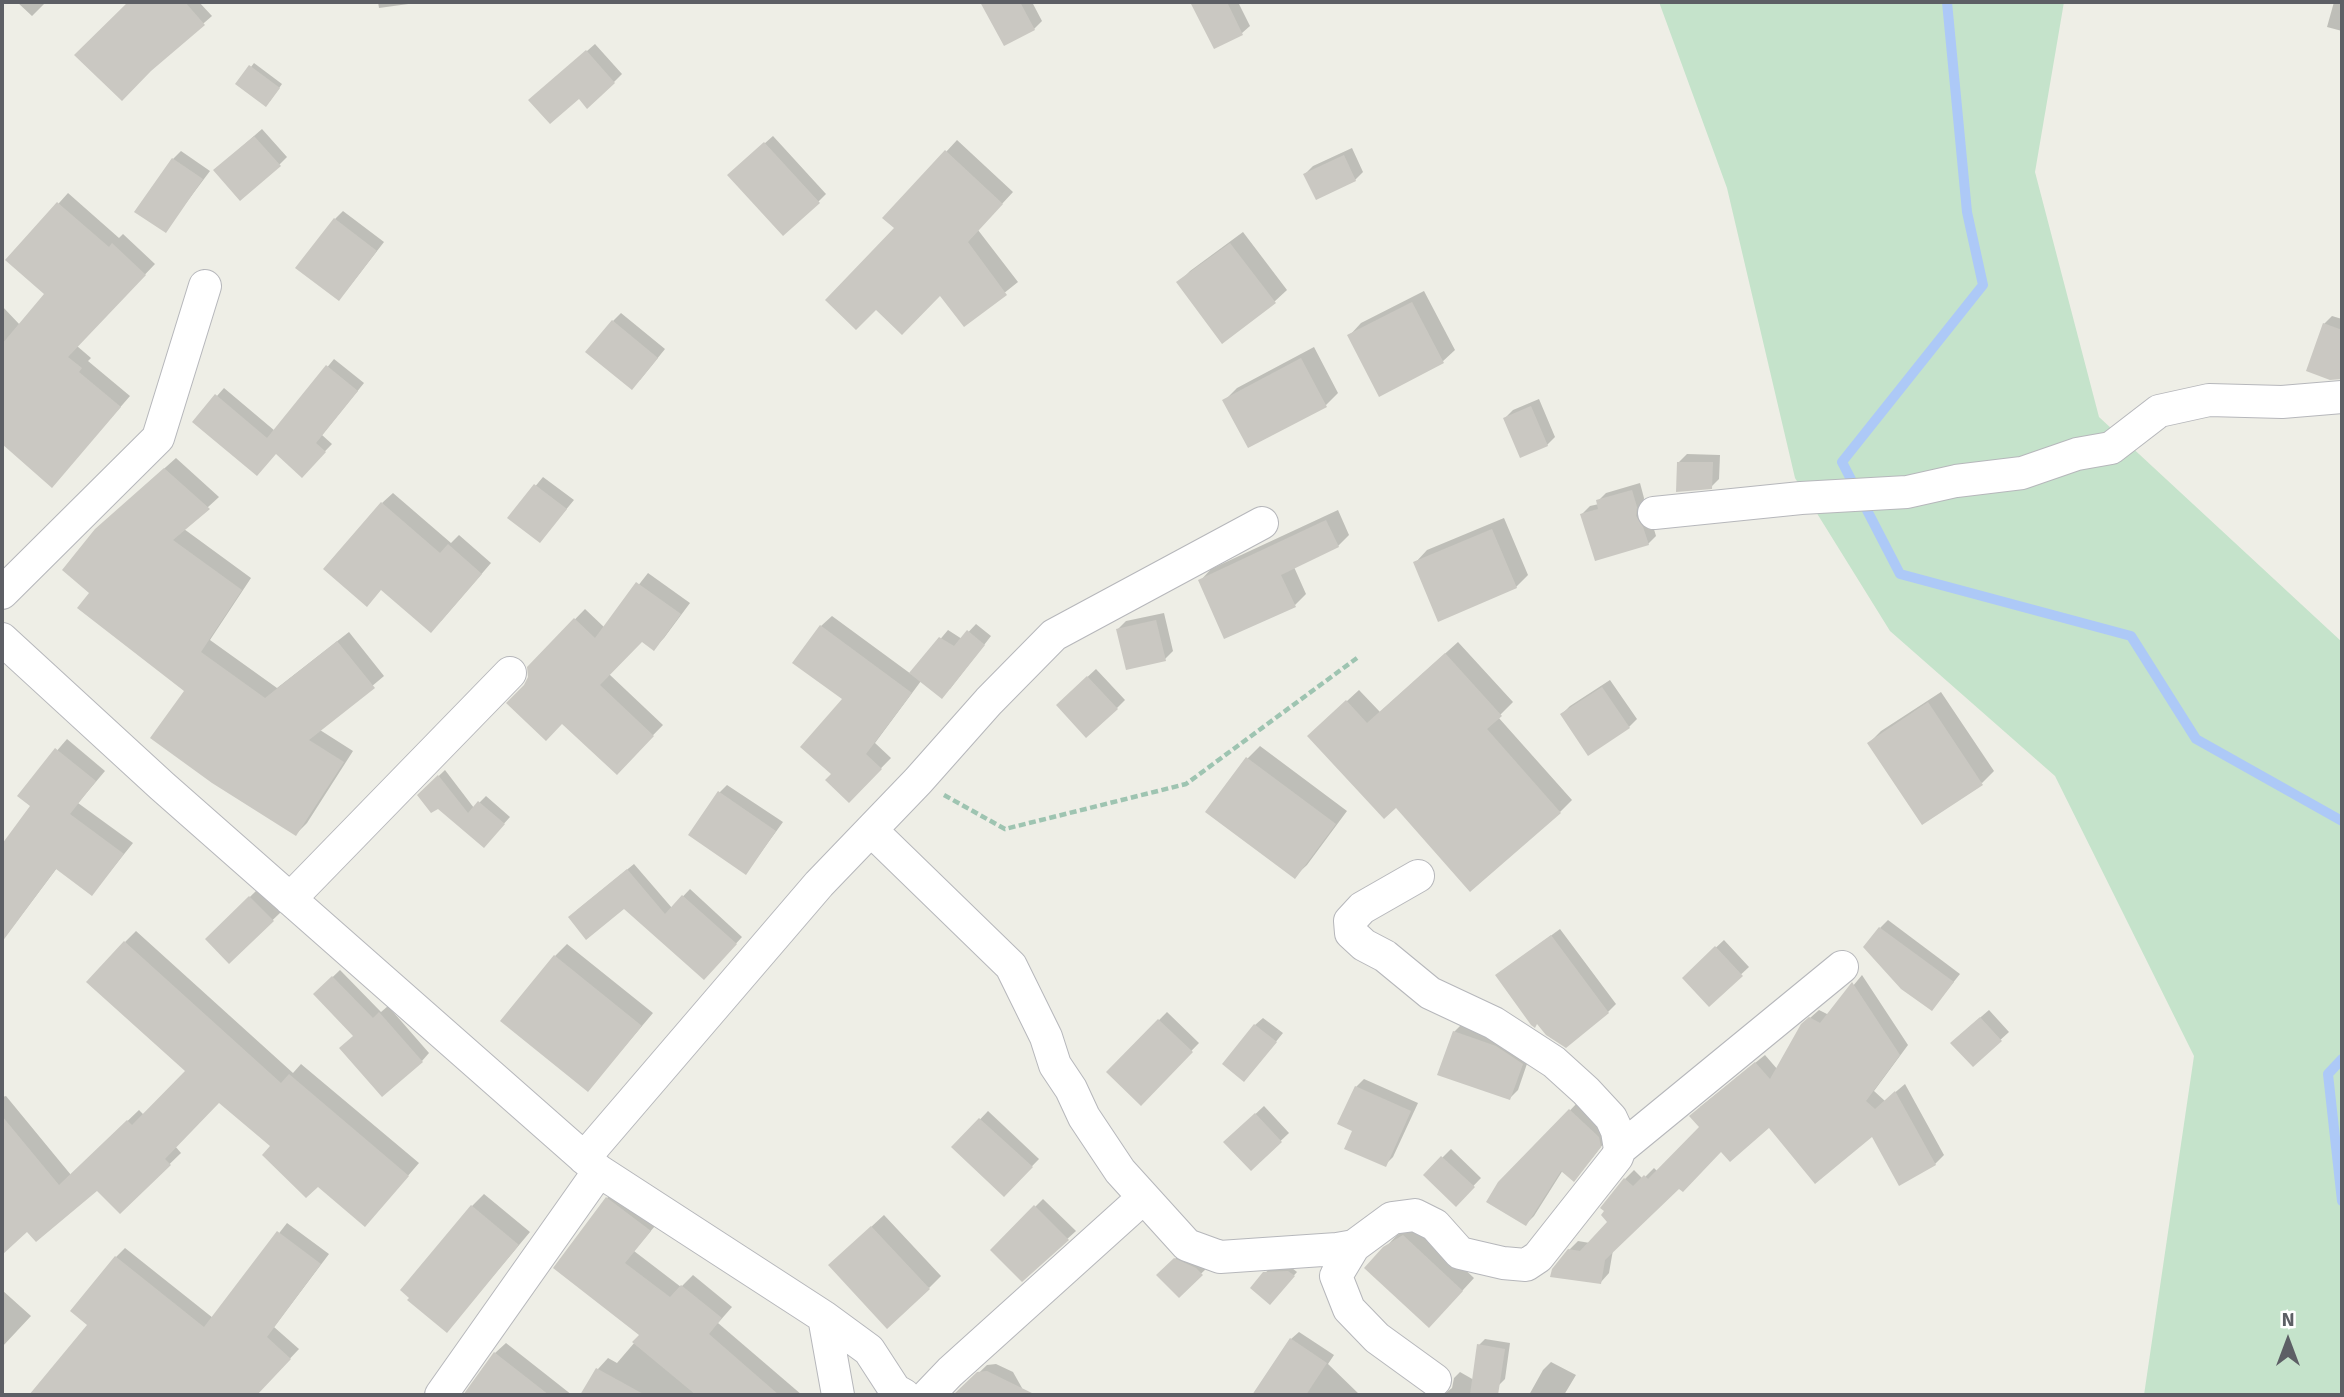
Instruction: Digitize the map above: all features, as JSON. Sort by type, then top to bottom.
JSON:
[{"type":"street","points":[[2,593],[158,438],[205,286]]},
{"type":"street","points":[[1654,513],[1801,498],[1907,492],[1956,481],[2022,473],[2077,454],[2111,448],[2158,411],[2209,400],[2282,402],[2342,397]]},
{"type":"street","points":[[441,1395],[591,1164],[810,894],[918,781],[989,701],[1054,635],[1262,523]]},
{"type":"street","points":[[2,639],[290,899],[591,1164],[824,1317],[869,1350],[895,1390],[904,1395]]},
{"type":"street","points":[[290,899],[510,673]]},
{"type":"street","points":[[871,830],[1010,966],[1046,1037],[1055,1065],[1071,1089],[1084,1117],[1120,1171],[1187,1245],[1220,1258],[1354,1246]]},
{"type":"street","points":[[1418,876],[1362,908],[1350,921],[1351,933],[1364,946],[1385,956],[1430,992],[1494,1023],[1553,1062],[1611,1118],[1620,1149]]},
{"type":"street","points":[[1435,1380],[1377,1338],[1349,1309],[1336,1276],[1354,1246],[1392,1218],[1415,1215],[1435,1225],[1460,1253],[1503,1263],[1526,1265],[1538,1257],[1620,1149],[1842,967]]},
{"type":"street","points":[[928,1395],[1143,1198]]},
{"type":"street","points":[[824,1317],[838,1395]]},
{"type":"path","points":[[918,781],[1005,829],[1186,784],[1356,659]]},
{"type":"green space","points":[[1659,2],[2064,2],[2035,172],[2099,417],[2342,642],[2342,1395],[2144,1395],[2194,1056],[2055,776],[1890,631],[1795,478],[1727,188]]},
{"type":"building","points":[[128,2],[185,2],[205,25],[151,71],[122,101],[74,55]]},
{"type":"building","points":[[980,2],[1020,2],[1035,30],[1004,46]]},
{"type":"building","points":[[1190,2],[1227,2],[1243,35],[1214,49]]},
{"type":"building","points":[[586,50],[615,83],[587,109],[579,99],[550,124],[528,100]]},
{"type":"building","points":[[249,65],[280,88],[266,107],[235,84]]},
{"type":"building","points":[[254,136],[281,166],[240,201],[213,170]]},
{"type":"building","points":[[764,142],[820,203],[783,236],[727,175]]},
{"type":"building","points":[[945,150],[1003,204],[968,242],[1007,295],[964,327],[940,296],[902,335],[876,310],[856,330],[825,300],[894,228],[882,218]]},
{"type":"building","points":[[1344,155],[1356,181],[1316,200],[1303,174]]},
{"type":"building","points":[[172,158],[203,179],[166,233],[134,212]]},
{"type":"building","points":[[57,202],[109,247],[112,243],[146,275],[68,357],[82,368],[79,372],[121,407],[52,488],[2,444],[2,344],[44,294],[5,260]]},
{"type":"building","points":[[334,218],[377,251],[339,301],[295,268]]},
{"type":"building","points":[[1230,243],[1276,303],[1222,344],[1176,282]]},
{"type":"building","points":[[1412,302],[1444,363],[1379,397],[1347,335]]},
{"type":"building","points":[[612,320],[658,358],[632,390],[585,352]]},
{"type":"building","points":[[2323,323],[2342,330],[2342,379],[2330,380],[2306,371]]},
{"type":"building","points":[[1301,358],[1327,407],[1248,448],[1222,400]]},
{"type":"building","points":[[326,365],[358,391],[316,443],[326,452],[302,478],[276,454],[257,476],[192,422],[215,394],[267,438]]},
{"type":"building","points":[[1531,406],[1548,446],[1520,458],[1503,418]]},
{"type":"building","points":[[1677,462],[1713,462],[1712,489],[1676,492]]},
{"type":"building","points":[[164,468],[210,509],[173,540],[242,590],[201,652],[265,698],[337,641],[375,688],[309,740],[344,762],[296,836],[212,783],[150,738],[184,691],[77,608],[89,593],[62,570],[95,529]]},
{"type":"building","points":[[534,484],[567,509],[540,543],[507,518]]},
{"type":"building","points":[[1632,490],[1637,507],[1636,516],[1649,545],[1595,561],[1580,514],[1598,509],[1596,500]]},
{"type":"building","points":[[381,502],[440,553],[448,544],[482,574],[431,633],[381,590],[367,607],[323,569]]},
{"type":"building","points":[[1326,520],[1339,547],[1281,575],[1296,607],[1224,639],[1198,580]]},
{"type":"building","points":[[1492,529],[1517,588],[1438,622],[1413,562]]},
{"type":"building","points":[[636,582],[681,614],[654,651],[642,642],[600,685],[654,736],[617,775],[562,724],[546,741],[506,703],[524,685],[528,677],[527,667],[574,618],[595,638]]},
{"type":"building","points":[[1156,620],[1166,661],[1126,670],[1116,629]]},
{"type":"building","points":[[820,625],[912,693],[866,754],[882,769],[849,803],[825,780],[831,774],[800,747],[842,699],[792,663]]},
{"type":"building","points":[[967,630],[985,645],[942,699],[909,673],[939,637],[954,646]]},
{"type":"building","points":[[1445,653],[1502,716],[1487,729],[1561,813],[1470,892],[1396,808],[1384,819],[1307,736],[1346,700],[1367,723]]},
{"type":"building","points":[[1087,676],[1118,709],[1086,738],[1056,705]]},
{"type":"building","points":[[1602,687],[1630,728],[1588,756],[1560,714]]},
{"type":"building","points":[[1928,702],[1983,785],[1922,825],[1867,743]]},
{"type":"building","points":[[55,748],[96,781],[70,814],[124,854],[92,896],[56,869],[2,942],[2,844],[30,806],[17,796]]},
{"type":"building","points":[[1246,757],[1336,824],[1295,879],[1205,812]]},
{"type":"building","points":[[438,775],[468,813],[478,801],[505,824],[484,848],[438,809],[431,813],[417,795]]},
{"type":"building","points":[[718,791],[776,831],[746,875],[688,835]]},
{"type":"building","points":[[627,869],[665,914],[682,895],[737,944],[704,980],[624,909],[586,940],[568,917]]},
{"type":"building","points":[[249,896],[274,921],[229,964],[205,939]]},
{"type":"building","points":[[1879,927],[1954,982],[1932,1011],[1901,989],[1863,947]]},
{"type":"building","points":[[1551,935],[1609,1013],[1566,1048],[1546,1035],[1537,1024],[1535,1028],[1531,1025],[1495,975]]},
{"type":"building","points":[[124,941],[281,1083],[289,1074],[409,1176],[365,1227],[318,1187],[306,1198],[262,1155],[270,1146],[219,1103],[165,1159],[171,1165],[120,1214],[97,1191],[36,1242],[27,1232],[2,1255],[2,1116],[59,1185],[127,1120],[132,1125],[185,1071],[86,982]]},
{"type":"building","points":[[1715,946],[1743,976],[1709,1007],[1682,978]]},
{"type":"building","points":[[554,955],[642,1026],[588,1092],[500,1021]]},
{"type":"building","points":[[332,976],[373,1018],[379,1012],[423,1062],[382,1097],[339,1048],[353,1036],[313,994]]},
{"type":"building","points":[[1852,982],[1900,1055],[1866,1101],[1875,1109],[1895,1091],[1936,1165],[1899,1186],[1872,1137],[1815,1184],[1769,1128],[1730,1162],[1721,1152],[1683,1192],[1679,1189],[1605,1260],[1601,1284],[1550,1277],[1552,1269],[1568,1249],[1580,1251],[1607,1222],[1601,1215],[1604,1211],[1600,1208],[1624,1178],[1633,1186],[1644,1175],[1648,1179],[1699,1127],[1689,1116],[1755,1062],[1770,1079],[1801,1024],[1809,1017],[1820,1023]]},
{"type":"building","points":[[1980,1017],[2002,1041],[1973,1067],[1950,1043]]},
{"type":"building","points":[[1158,1019],[1193,1052],[1141,1106],[1106,1072]]},
{"type":"building","points":[[1254,1024],[1277,1042],[1244,1082],[1222,1064]]},
{"type":"building","points":[[1453,1031],[1496,1046],[1523,1064],[1510,1100],[1437,1075]]},
{"type":"building","points":[[1355,1086],[1411,1111],[1386,1167],[1344,1149],[1352,1131],[1337,1124]]},
{"type":"building","points":[[1569,1109],[1599,1137],[1601,1147],[1574,1182],[1561,1171],[1526,1226],[1486,1202],[1498,1182]]},
{"type":"building","points":[[1255,1113],[1282,1142],[1251,1171],[1223,1142]]},
{"type":"building","points":[[979,1118],[1033,1167],[1004,1197],[951,1147]]},
{"type":"building","points":[[1441,1156],[1475,1187],[1456,1207],[1423,1175]]},
{"type":"building","points":[[606,1197],[651,1231],[625,1263],[670,1297],[681,1285],[722,1318],[709,1334],[779,1395],[696,1395],[632,1342],[639,1335],[553,1268]]},
{"type":"building","points":[[471,1205],[519,1245],[447,1333],[407,1300],[409,1298],[400,1290]]},
{"type":"building","points":[[1034,1205],[1069,1240],[1022,1282],[990,1250]]},
{"type":"building","points":[[871,1226],[930,1289],[887,1329],[828,1265]]},
{"type":"building","points":[[277,1231],[321,1264],[267,1337],[291,1359],[257,1395],[29,1395],[87,1325],[70,1311],[115,1256],[204,1327]]},
{"type":"building","points":[[1403,1235],[1463,1291],[1429,1328],[1364,1268],[1383,1247]]},
{"type":"building","points":[[1174,1258],[1196,1268],[1203,1275],[1179,1298],[1156,1275]]},
{"type":"building","points":[[1288,1271],[1295,1276],[1270,1305],[1250,1288],[1263,1272]]},
{"type":"building","points":[[1290,1338],[1327,1363],[1306,1395],[1252,1395]]},
{"type":"building","points":[[1477,1344],[1505,1349],[1498,1395],[1470,1395]]},
{"type":"building","points":[[494,1352],[549,1395],[463,1395]]},
{"type":"building","points":[[596,1368],[645,1395],[580,1395]]},
{"type":"building","points":[[987,1371],[1036,1395],[953,1395],[977,1372]]},
{"type":"waterway","points":[[1947,2],[1967,212],[1983,285],[1842,462],[1900,574],[2131,636],[2196,739],[2342,821]]},
{"type":"waterway","points":[[2342,1059],[2328,1074],[2342,1201]]}]
